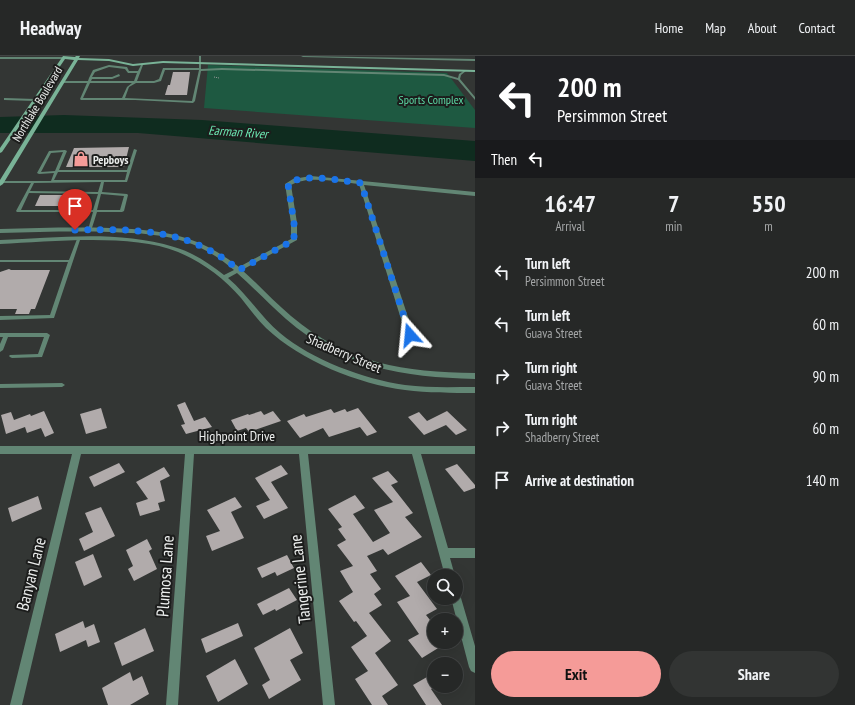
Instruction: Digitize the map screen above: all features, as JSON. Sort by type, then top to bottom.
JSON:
[{"type":"street","points":[[303,56],[398,57],[475,60]]},
{"type":"street","points":[[64,57],[109,60],[142,65],[200,59],[475,68]]},
{"type":"street","name":"Northlake Boulevard","points":[[0,152],[64,57]]},
{"type":"street","name":"Northlake Boulevard","points":[[1,183],[77,57]]},
{"type":"street","points":[[188,58],[387,69],[475,71]]},
{"type":"street","points":[[223,278],[294,240],[294,223],[288,184],[300,179],[311,178],[475,194]]},
{"type":"street","points":[[361,183],[410,335]]},
{"type":"street","name":"Shadberry Street","points":[[0,231],[133,231],[172,235],[196,243],[216,253],[239,270],[289,318],[310,335],[354,359],[376,366],[419,375],[475,376]]},
{"type":"street","name":"Shadberry Street","points":[[0,242],[78,240],[134,241],[172,248],[211,268],[235,288],[268,326],[291,344],[314,358],[353,374],[383,383],[432,390],[475,390]]},
{"type":"street","name":"Highpoint Drive","points":[[0,450],[475,450]]},
{"type":"street","name":"Banyan Lane","points":[[16,705],[77,450]]},
{"type":"street","name":"Plumosa Lane","points":[[172,705],[190,450]]},
{"type":"street","name":"Tangerine Lane","points":[[303,450],[329,705]]},
{"type":"street","points":[[416,450],[448,569]]},
{"type":"street","points":[[444,553],[475,553]]},
{"type":"street","points":[[458,605],[475,667]]},
{"type":"lane","points":[[2,61],[7,57]]},
{"type":"lane","points":[[0,58],[64,57]]},
{"type":"lane","points":[[128,72],[126,68],[109,66],[94,71],[81,99],[193,102],[200,69],[200,59]]},
{"type":"lane","points":[[123,99],[128,87],[135,82],[142,65]]},
{"type":"lane","points":[[62,82],[159,81],[164,69],[222,69],[444,75],[459,79],[475,99]]},
{"type":"lane","points":[[387,69],[390,74]]},
{"type":"lane","points":[[459,79],[460,75],[465,71]]},
{"type":"lane","points":[[124,74],[128,72],[139,72]]},
{"type":"lane","points":[[90,78],[112,78],[119,75]]},
{"type":"lane","points":[[5,100],[35,100]]},
{"type":"lane","points":[[1,183],[126,181],[135,150]]},
{"type":"lane","points":[[52,182],[56,172],[66,152],[50,152],[39,173],[56,172],[129,171]]},
{"type":"lane","points":[[90,230],[94,212],[102,193],[104,181]]},
{"type":"lane","points":[[28,192],[102,193],[126,195],[122,211],[18,211],[33,182]]},
{"type":"lane","points":[[0,318],[52,317],[78,240]]},
{"type":"lane","points":[[0,262],[71,261]]},
{"type":"lane","points":[[0,335],[47,335],[40,356],[12,356]]},
{"type":"lane","points":[[0,350],[6,335]]},
{"type":"lane","points":[[0,386],[62,385]]},
{"type":"green space","name":"Sports Complex","points":[[208,65],[447,73],[475,110],[475,128],[204,108]]},
{"type":"water","name":"Earman River","points":[[64,115],[202,120],[475,141],[475,161],[138,133],[0,133],[0,117]]},
{"type":"building","points":[[173,72],[190,72],[187,95],[165,95],[168,85],[170,85]]},
{"type":"building","points":[[129,147],[124,167],[66,167],[74,148]]},
{"type":"building","points":[[40,195],[72,195],[67,206],[35,206]]},
{"type":"building","points":[[9,269],[50,270],[35,309],[31,309],[29,314],[15,314],[17,309],[0,309],[0,272]]},
{"type":"building","points":[[185,402],[194,421],[205,417],[212,427],[186,434],[181,425],[185,424],[177,405]]},
{"type":"building","points":[[101,408],[107,428],[86,434],[80,414]]},
{"type":"building","points":[[358,408],[377,432],[367,436],[360,427],[329,437],[323,428],[300,438],[287,421],[304,414],[306,417],[331,409],[334,413],[345,409],[347,412]]},
{"type":"building","points":[[44,411],[54,433],[45,437],[41,428],[27,433],[25,427],[6,434],[1,415],[11,412],[14,420]]},
{"type":"building","points":[[261,411],[264,415],[273,411],[281,421],[249,432],[246,428],[237,431],[231,420],[248,414]]},
{"type":"building","points":[[447,411],[467,430],[456,435],[446,425],[424,435],[408,417],[419,412],[427,421]]},
{"type":"building","points":[[119,463],[125,472],[94,487],[89,477]]},
{"type":"building","points":[[457,464],[475,485],[475,488],[464,492],[445,469]]},
{"type":"building","points":[[281,465],[288,474],[271,482],[288,508],[264,519],[256,506],[270,500],[255,478]]},
{"type":"building","points":[[164,467],[170,476],[160,481],[165,501],[158,503],[160,510],[140,516],[136,503],[148,499],[136,482]]},
{"type":"building","points":[[388,471],[398,482],[391,485],[413,513],[405,517],[422,537],[388,555],[383,549],[367,556],[377,571],[370,574],[381,589],[374,594],[382,605],[369,613],[391,641],[375,653],[398,685],[382,696],[388,705],[372,705],[355,679],[368,671],[351,647],[367,636],[356,621],[354,622],[339,601],[353,592],[340,571],[353,566],[337,545],[346,540],[338,529],[342,527],[328,509],[355,495],[365,508],[353,514],[373,542],[390,533],[374,510],[393,502],[372,478]]},
{"type":"building","points":[[38,496],[42,509],[12,522],[8,508]]},
{"type":"building","points":[[235,497],[242,507],[231,512],[244,538],[212,551],[206,536],[220,531],[207,510]]},
{"type":"building","points":[[101,507],[115,536],[84,551],[79,539],[93,532],[85,513]]},
{"type":"building","points":[[147,539],[152,549],[149,551],[157,569],[134,581],[128,569],[133,566],[126,550]]},
{"type":"building","points":[[93,554],[102,577],[84,586],[75,562]]},
{"type":"building","points":[[287,555],[294,568],[277,576],[275,572],[262,578],[257,568]]},
{"type":"building","points":[[421,562],[427,570],[427,577],[417,582],[427,596],[427,605],[434,605],[437,609],[427,613],[426,615],[427,649],[437,649],[422,658],[408,640],[419,634],[397,602],[410,596],[395,576]]},
{"type":"building","points":[[289,588],[297,600],[276,611],[275,609],[263,615],[257,604]]},
{"type":"building","points":[[83,621],[85,628],[94,624],[100,642],[88,647],[86,640],[60,652],[55,634]]},
{"type":"building","points":[[238,623],[243,636],[206,653],[201,639]]},
{"type":"building","points":[[145,628],[154,651],[122,666],[114,643]]},
{"type":"building","points":[[290,628],[303,653],[290,660],[301,680],[269,699],[262,685],[270,680],[254,648]]},
{"type":"building","points":[[235,659],[248,684],[218,702],[206,676]]},
{"type":"building","points":[[130,672],[133,681],[142,676],[149,694],[130,705],[108,705],[102,688]]},
{"type":"building","points":[[427,677],[427,693],[434,693],[442,705],[426,705],[413,685]]},
{"type":"place","name":"Pepboys","points":[[81,159]]},
{"type":"route","points":[[75,230],[133,231],[172,235],[196,243],[216,253],[239,270],[294,240],[294,223],[288,184],[295,180],[305,178],[361,183],[410,335]]}]
